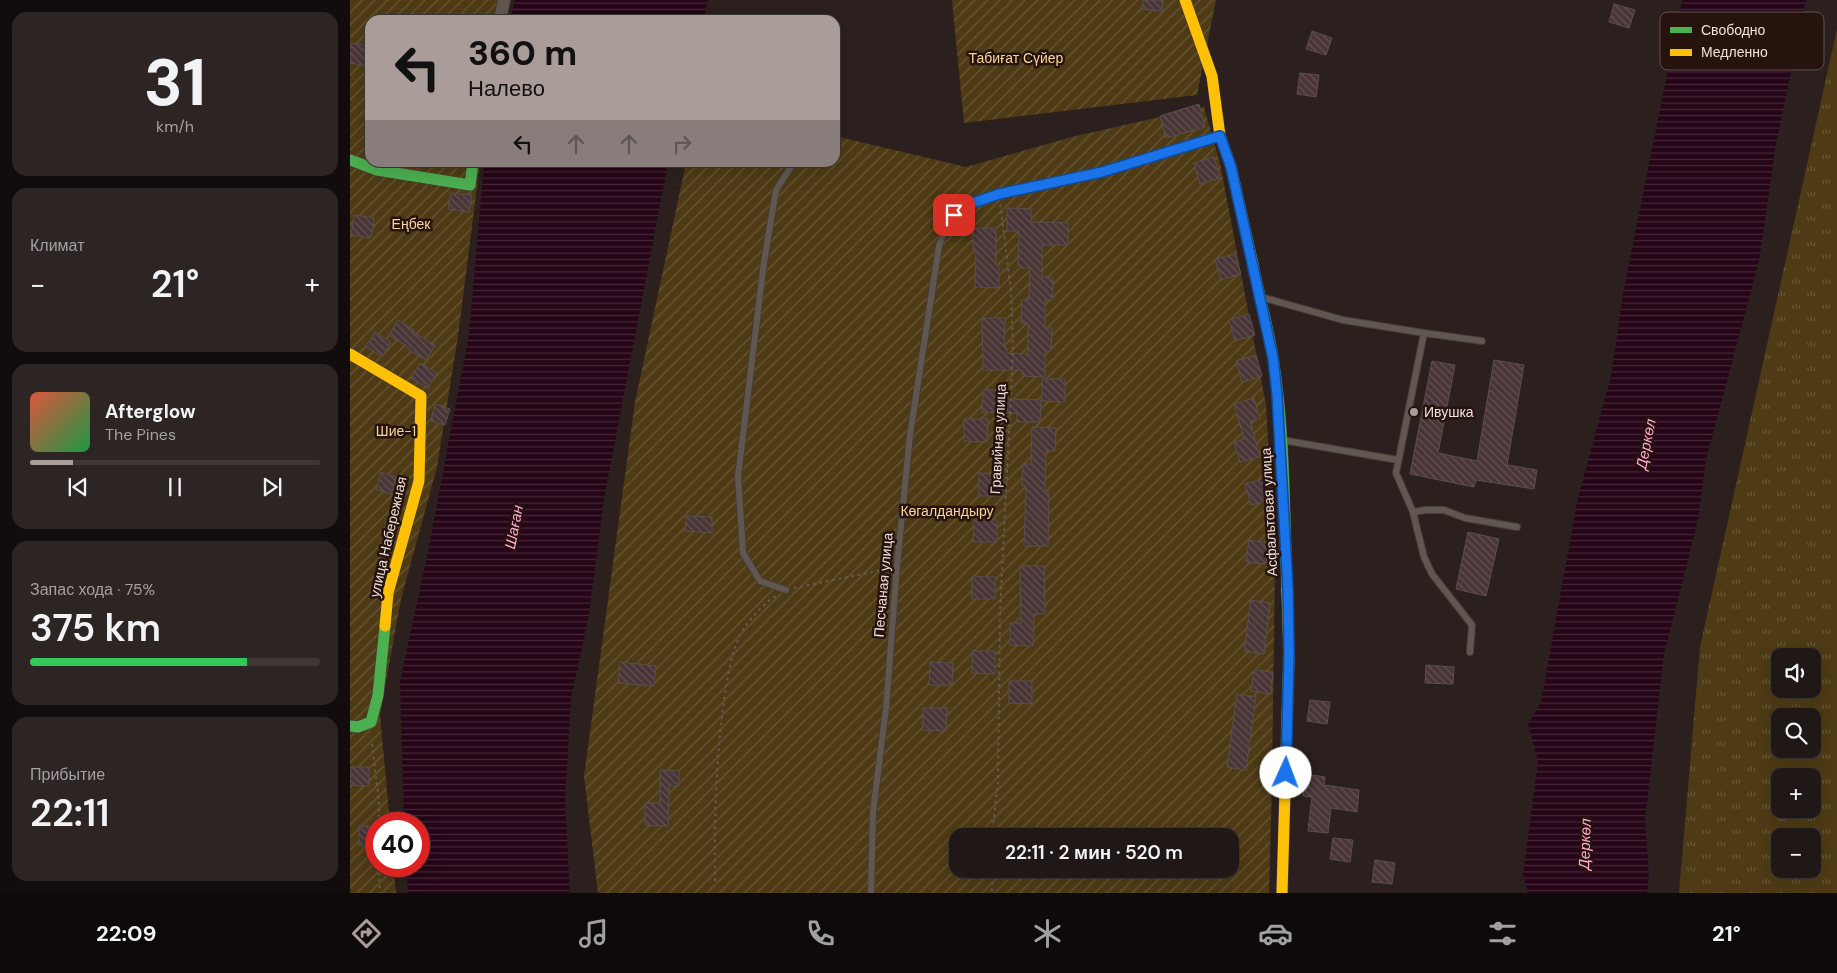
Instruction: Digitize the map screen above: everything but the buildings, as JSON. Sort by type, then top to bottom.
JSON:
[{"type":"street","points":[[501,15],[504,0]]},
{"type":"street","name":"Асфальтовая улица","points":[[1185,0],[1212,76],[1220,136],[1231,167],[1273,358],[1281,440],[1289,654],[1282,893]]},
{"type":"street","points":[[350,160],[365,166]]},
{"type":"street","points":[[369,167],[377,170],[470,185],[472,167]]},
{"type":"street","name":"улица Набережная","points":[[350,354],[421,396],[419,481],[388,593],[378,695],[371,722],[358,727],[350,726]]},
{"type":"lane","name":"Песчаная улица","points":[[871,893],[873,812],[886,708],[910,435],[939,246],[947,223],[961,207],[999,194],[1102,172],[1220,136]]},
{"type":"lane","points":[[786,590],[760,581],[743,553],[738,476],[764,262],[776,190],[791,167]]},
{"type":"lane","points":[[1258,296],[1343,320],[1482,341]]},
{"type":"lane","points":[[1424,333],[1396,473],[1414,512],[1424,557],[1432,574],[1472,625],[1470,652]]},
{"type":"lane","points":[[1281,440],[1398,460]]},
{"type":"lane","points":[[1414,512],[1444,510],[1465,518],[1517,527]]},
{"type":"path","name":"Гравийная улица","points":[[993,828],[998,781],[1000,613],[1013,351],[1011,291],[999,194]]},
{"type":"path","points":[[715,880],[714,830],[719,734],[730,662],[744,628],[770,599],[786,590],[897,566]]},
{"type":"path","points":[[372,744],[379,801],[379,812]]},
{"type":"path","points":[[379,877],[380,893]]},
{"type":"path","points":[[992,878],[992,893]]},
{"type":"green space","points":[[350,0],[507,0],[505,15],[365,15],[365,167],[479,167],[458,336],[437,467],[401,599],[380,715],[389,812],[365,812],[365,877],[394,877],[396,893],[350,893]]},
{"type":"green space","name":"Табиғат Сүйер","points":[[952,0],[1216,0],[1197,95],[964,123]]},
{"type":"green space","points":[[1837,29],[1837,893],[1679,893],[1700,647]]},
{"type":"green space","name":"Көгалдандыру","points":[[1204,107],[1220,163],[1266,405],[1275,559],[1269,893],[598,893],[584,776],[635,402],[685,167],[840,167],[840,137],[966,167],[1072,137]]},
{"type":"water","points":[[515,0],[708,0],[705,15],[511,15]]},
{"type":"water","points":[[1682,0],[1806,0],[1804,12],[1680,12]]},
{"type":"water","name":"Деркөл","points":[[1668,70],[1791,70],[1776,144],[1759,261],[1706,460],[1698,520],[1664,655],[1645,820],[1649,876],[1647,893],[1528,893],[1523,875],[1538,761],[1528,724],[1541,702],[1577,502],[1611,376],[1624,288]]},
{"type":"water","name":"Шаған","points":[[484,167],[667,167],[604,499],[589,615],[571,698],[565,801],[570,893],[408,893],[407,877],[430,877],[430,812],[404,812],[400,681],[427,557],[469,334]]},
{"type":"traffic: fast","points":[[350,160],[365,166]]},
{"type":"traffic: fast","points":[[369,167],[377,170],[470,185],[472,167]]},
{"type":"traffic: fast","points":[[1253,265],[1271,346],[1280,415],[1287,589]]},
{"type":"traffic: fast","points":[[350,726],[358,727],[371,722],[378,695],[385,626]]},
{"type":"traffic: slow","points":[[1185,0],[1212,76],[1220,136],[1231,167],[1253,265]]},
{"type":"traffic: slow","points":[[350,354],[421,396],[419,481],[388,593],[385,626]]},
{"type":"traffic: slow","points":[[1282,893],[1289,654],[1287,589]]},
{"type":"place","name":"Ивушка","points":[[1414,412]]},
{"type":"route","points":[[954,215],[961,207],[999,194],[1102,172],[1220,136],[1231,167],[1273,358],[1277,394],[1288,590],[1289,654],[1286,773]]},
{"type":"park label","name":"Еңбек","points":[[411,224]]},
{"type":"park label","name":"Шие-1","points":[[396,431]]}]
